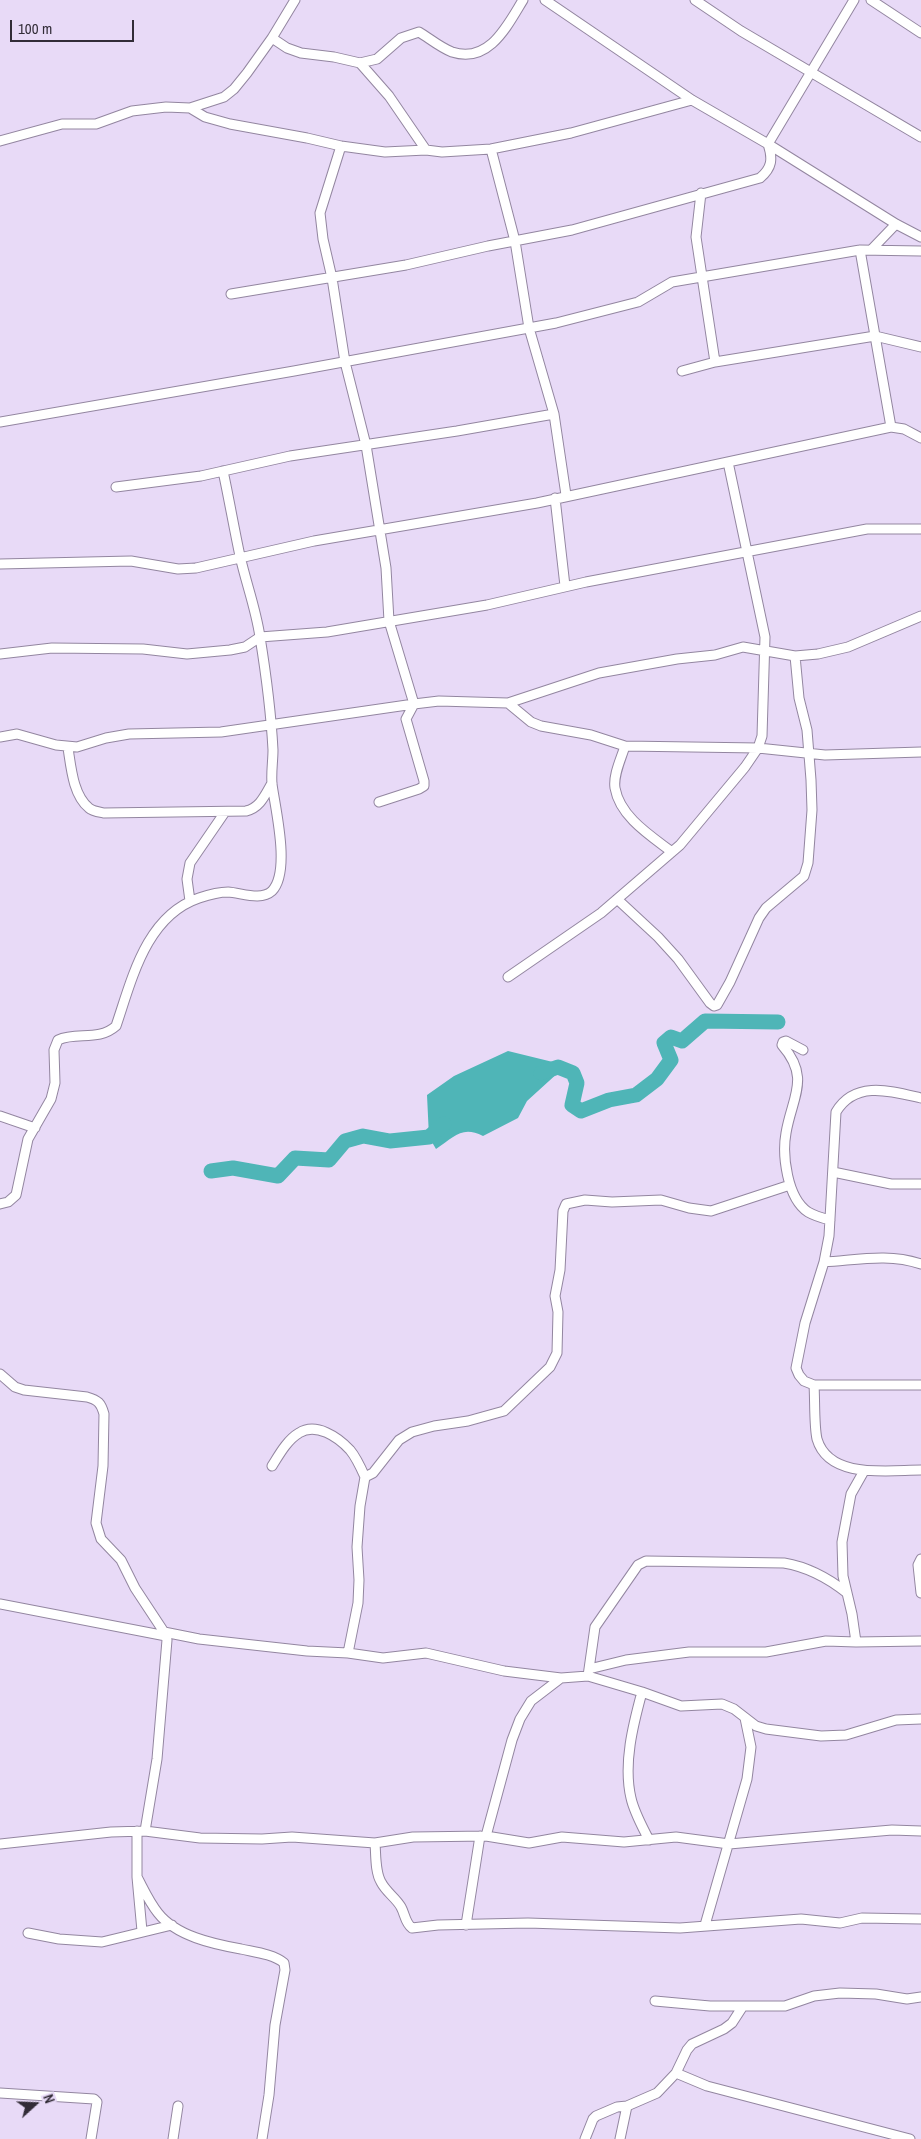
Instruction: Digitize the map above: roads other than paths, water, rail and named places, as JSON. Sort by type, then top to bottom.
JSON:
[{"type":"street","points":[[0,141],[62,124],[96,124],[150,108],[190,108],[224,98],[234,89],[272,38],[295,0]]},
{"type":"street","points":[[272,38],[287,48],[301,53],[334,57],[360,63],[371,62],[377,59],[401,38],[419,32],[451,52],[476,54],[496,41],[523,0]]},
{"type":"street","points":[[545,0],[692,100],[768,144],[921,238]]},
{"type":"street","points":[[694,0],[741,31],[775,49],[921,137]]},
{"type":"street","points":[[231,294],[406,265],[572,230],[760,178],[768,171],[772,163],[768,144],[854,0]]},
{"type":"street","points":[[871,0],[921,33]]},
{"type":"street","points":[[360,63],[389,96],[426,150]]},
{"type":"street","points":[[190,108],[205,117],[230,124],[341,146],[385,152],[426,150],[442,152],[491,149],[571,133],[692,100]]},
{"type":"street","points":[[341,146],[320,213],[323,239],[332,278],[345,362],[366,445],[381,530],[389,621],[414,704],[406,719],[424,781],[424,786],[379,802]]},
{"type":"street","points":[[491,149],[515,241],[529,328],[554,414],[566,495]]},
{"type":"street","points":[[701,193],[696,236],[715,362]]},
{"type":"street","points":[[871,250],[896,224]]},
{"type":"street","points":[[860,250],[891,427]]},
{"type":"street","points":[[0,422],[529,328],[638,302],[672,282],[860,250],[921,251]]},
{"type":"street","points":[[682,370],[715,362],[875,336],[921,347]]},
{"type":"street","points":[[116,487],[202,476],[290,456],[554,414]]},
{"type":"street","points":[[0,564],[130,561],[178,569],[196,568],[314,542],[555,498],[891,427],[904,429],[921,438]]},
{"type":"street","points":[[508,978],[601,912],[680,845],[719,800],[758,748],[762,736],[766,650],[762,619],[728,462]]},
{"type":"street","points":[[0,1204],[8,1202],[16,1194],[26,1146],[34,1128],[51,1100],[55,1083],[54,1050],[58,1040],[67,1036],[101,1035],[109,1032],[116,1026],[138,962],[153,933],[170,915],[190,901],[210,894],[227,892],[263,896],[276,885],[281,859],[281,843],[272,783],[271,724],[260,637],[240,558],[223,471]]},
{"type":"street","points":[[555,498],[565,586]]},
{"type":"street","points":[[0,654],[52,648],[143,649],[187,654],[245,647],[260,637],[327,632],[488,605],[565,586],[867,529],[921,529]]},
{"type":"street","points":[[0,737],[18,734],[27,735],[68,748],[88,745],[106,738],[129,734],[221,732],[439,701],[508,703],[599,673],[678,659],[715,655],[743,647],[795,656],[818,654],[848,646],[921,616]]},
{"type":"street","points":[[617,899],[668,948],[710,1003],[714,1006],[717,1005],[730,982],[759,918],[766,908],[804,876],[808,863],[812,810],[807,730],[799,698],[795,656]]},
{"type":"street","points":[[508,703],[531,722],[541,726],[590,736],[625,746],[758,748],[825,756],[921,752]]},
{"type":"street","points":[[625,746],[615,778],[615,788],[619,801],[636,824],[672,852]]},
{"type":"street","points":[[68,748],[75,785],[82,800],[90,809],[104,814],[225,812],[254,809],[272,783]]},
{"type":"street","points":[[190,901],[187,879],[190,863],[225,812]]},
{"type":"street","points":[[803,1050],[786,1041],[782,1045],[795,1064],[798,1085],[785,1142],[786,1164],[790,1185],[798,1201],[806,1211],[830,1220]]},
{"type":"street","points":[[921,1098],[884,1090],[858,1093],[843,1100],[836,1112],[829,1236],[824,1262],[805,1322],[796,1368],[804,1380],[814,1385],[921,1385]]},
{"type":"street","points":[[0,1116],[34,1128]]},
{"type":"street","points":[[833,1172],[890,1184],[921,1184]]},
{"type":"street","points":[[366,1477],[373,1474],[400,1440],[412,1432],[504,1411],[550,1367],[556,1352],[558,1312],[555,1296],[560,1270],[562,1211],[566,1204],[585,1200],[612,1202],[661,1200],[711,1212],[790,1185]]},
{"type":"street","points":[[824,1262],[877,1256],[921,1264]]},
{"type":"street","points":[[0,1374],[15,1387],[24,1390],[87,1397],[97,1400],[102,1406],[104,1414],[103,1466],[96,1523],[97,1531],[101,1539],[120,1560],[135,1588],[165,1634],[167,1649],[157,1759],[141,1831],[137,1876],[142,1931]]},
{"type":"street","points":[[814,1385],[817,1440],[826,1455],[841,1466],[864,1471],[921,1470]]},
{"type":"street","points":[[272,1466],[285,1447],[299,1433],[313,1428],[332,1435],[350,1450],[366,1477],[360,1506],[357,1547],[358,1603],[348,1653]]},
{"type":"street","points":[[856,1642],[842,1576],[842,1542],[851,1494],[864,1471]]},
{"type":"street","points":[[921,1559],[918,1566],[921,1593]]},
{"type":"street","points":[[589,1673],[596,1627],[638,1565],[646,1561],[784,1563],[799,1565],[816,1572],[847,1593]]},
{"type":"street","points":[[0,1604],[199,1639],[383,1658],[426,1653],[504,1671],[561,1678],[589,1673],[626,1660],[689,1652],[766,1652],[826,1641],[921,1641]]},
{"type":"street","points":[[589,1673],[681,1706],[722,1704],[734,1709],[745,1718],[766,1729],[834,1737],[896,1720],[921,1720]]},
{"type":"street","points":[[466,1925],[483,1836],[520,1718],[531,1701],[561,1678]]},
{"type":"street","points":[[642,1692],[632,1740],[627,1777],[631,1800],[649,1840]]},
{"type":"street","points":[[706,1925],[747,1779],[751,1748],[745,1718]]},
{"type":"street","points":[[0,1844],[104,1832],[141,1831],[200,1838],[262,1839],[292,1837],[375,1843],[413,1837],[483,1836],[529,1843],[562,1838],[624,1842],[676,1836],[729,1844],[892,1830],[921,1831]]},
{"type":"street","points":[[375,1843],[378,1876],[381,1882],[402,1908],[409,1926],[422,1928],[438,1925],[594,1924],[680,1928],[801,1920],[840,1923],[862,1918],[921,1919]]},
{"type":"street","points":[[137,1876],[157,1912],[172,1925],[216,1945],[251,1951],[280,1959],[284,1963],[285,1970],[275,2025],[269,2095],[262,2139]]},
{"type":"street","points":[[28,1933],[59,1939],[102,1942],[172,1925]]},
{"type":"street","points":[[655,2001],[710,2006],[785,2006],[814,1996],[840,1993],[859,1992],[907,1999],[921,1997]]},
{"type":"street","points":[[585,2139],[596,2116],[627,2106],[657,2093],[676,2073],[692,2044],[724,2029],[732,2023],[743,2006]]},
{"type":"street","points":[[676,2073],[707,2086],[910,2139]]},
{"type":"street","points":[[0,2092],[94,2099],[97,2102],[91,2139]]},
{"type":"street","points":[[173,2139],[178,2106]]},
{"type":"street","points":[[620,2139],[627,2106]]},
{"type":"waterway","points":[[541,1073],[558,1067],[573,1073],[577,1083],[572,1105],[581,1111],[609,1100],[636,1095],[657,1079],[671,1060],[664,1043],[671,1037],[682,1041],[705,1021],[778,1022]]},
{"type":"waterway","points":[[211,1171],[233,1168],[278,1176],[295,1158],[329,1160],[345,1141],[363,1136],[390,1141],[429,1137],[444,1124]]}]
